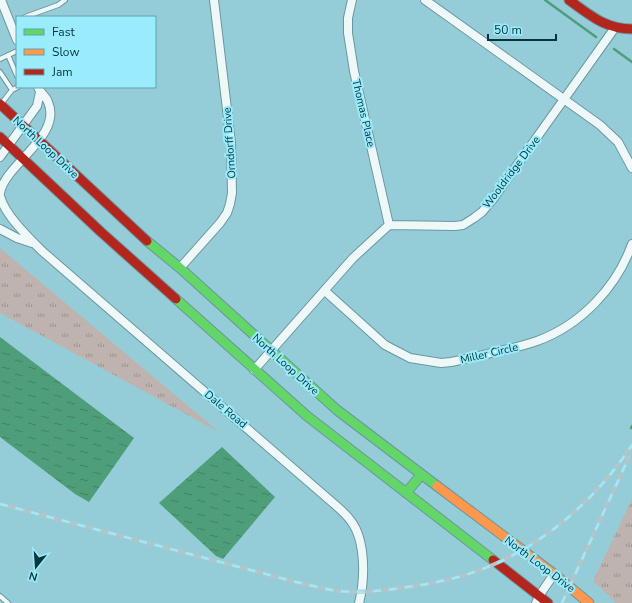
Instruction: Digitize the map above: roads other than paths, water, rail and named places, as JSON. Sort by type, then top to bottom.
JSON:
[{"type":"main road","points":[[569,0],[597,20],[614,29],[632,29]]},
{"type":"main road","name":"North Loop Drive","points":[[0,104],[140,235],[180,268],[338,410],[586,600],[593,603]]},
{"type":"main road","points":[[0,137],[101,232],[307,416],[406,493],[537,599],[548,603]]},
{"type":"main road","points":[[406,493],[421,475]]},
{"type":"street","points":[[1,0],[13,21],[16,35]]},
{"type":"street","name":"Orndorff Drive","points":[[180,268],[227,213],[232,193],[230,143],[214,0]]},
{"type":"street","name":"Thomas Place","points":[[352,0],[348,18],[351,56],[389,225]]},
{"type":"street","points":[[425,0],[564,100],[600,124],[618,142],[632,168]]},
{"type":"street","name":"Wooldridge Drive","points":[[389,225],[403,224],[449,227],[463,225],[482,212],[493,199],[614,29]]},
{"type":"street","points":[[0,157],[37,106],[39,89]]},
{"type":"street","points":[[0,193],[1,187],[6,179],[39,141],[50,119],[48,101],[39,89]]},
{"type":"street","name":"Dale Road","points":[[0,196],[3,204],[15,222],[35,244],[334,503],[351,521],[357,530],[362,547],[363,574],[359,603]]},
{"type":"street","points":[[254,370],[353,258],[389,225]]},
{"type":"street","name":"Dale Road","points":[[0,229],[8,234],[35,244]]},
{"type":"street","name":"Miller Circle","points":[[325,291],[376,338],[397,352],[419,360],[442,363],[451,362],[529,344],[564,328],[589,309],[602,296],[619,272],[632,244]]},
{"type":"street","points":[[537,599],[554,574]]},
{"type":"lane","points":[[28,16],[58,5],[65,0]]},
{"type":"lane","points":[[0,59],[16,51]]},
{"type":"lane","points":[[8,55],[16,74]]},
{"type":"lane","points":[[0,72],[12,90]]},
{"type":"lane","points":[[0,104],[12,90],[16,88]]},
{"type":"lane","points":[[0,596],[8,603]]},
{"type":"water","points":[[0,337],[134,438],[89,502],[75,494],[0,437]]},
{"type":"water","points":[[222,447],[275,497],[223,559],[216,556],[159,503]]},
{"type":"waterway","points":[[545,0],[596,37]]},
{"type":"waterway","points":[[614,49],[632,62]]},
{"type":"railway","points":[[0,504],[317,587],[347,592],[381,591],[442,581],[475,572],[517,553],[555,528],[589,498],[605,481],[632,445]]},
{"type":"railway","points":[[562,603],[629,457]]}]
